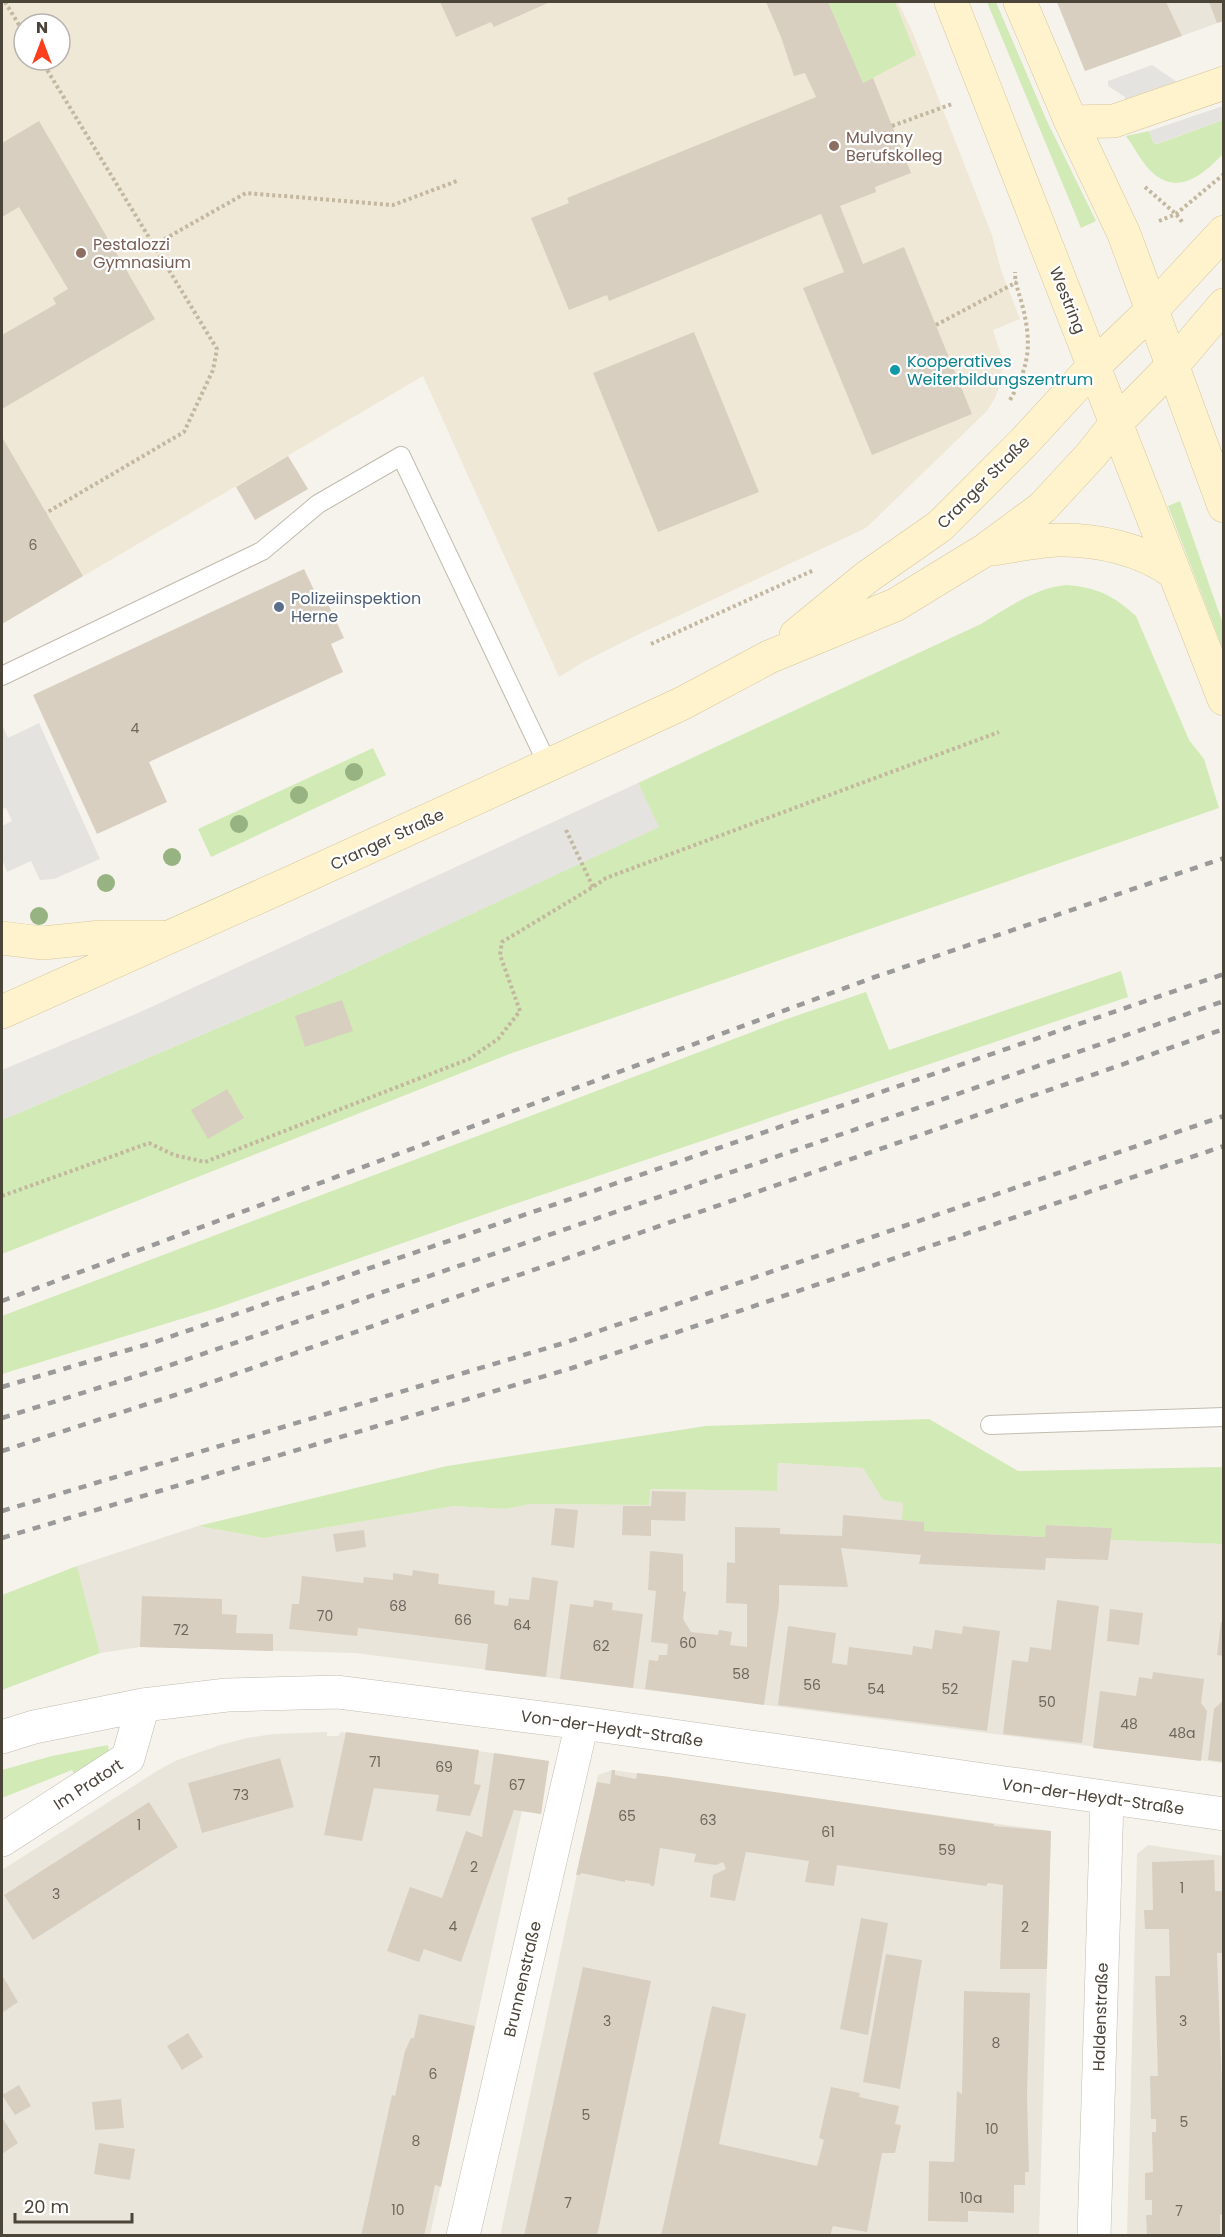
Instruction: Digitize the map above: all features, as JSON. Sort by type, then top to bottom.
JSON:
[{"type":"street","name":"Westring","points":[[951,2],[1224,699]]},
{"type":"street","points":[[1020,2],[1071,122],[1124,234],[1224,506]]},
{"type":"street","points":[[1071,122],[1114,121],[1224,83]]},
{"type":"street","name":"Cranger Straße","points":[[769,657],[867,577],[940,526],[1024,442],[1094,366],[1152,310],[1224,232]]},
{"type":"street","name":"Cranger Straße","points":[[2,1012],[683,703],[769,657],[896,605],[986,550],[1042,508],[1092,454],[1117,422],[1173,365],[1224,305]]},
{"type":"street","points":[[986,550],[1048,541],[1086,541],[1128,550],[1161,563],[1173,572]]},
{"type":"street","points":[[2,938],[43,944],[101,937],[171,937]]},
{"type":"street","name":"Von-der-Heydt-Straße","points":[[2,1737],[34,1727],[143,1705],[226,1695],[337,1692],[582,1723],[1224,1814]]},
{"type":"street","name":"Im Pratort","points":[[2,1840],[128,1758],[143,1705]]},
{"type":"street","name":"Brunnenstraße","points":[[463,2235],[582,1723]]},
{"type":"street","name":"Haldenstraße","points":[[1094,2235],[1107,1799]]},
{"type":"lane","points":[[2,676],[262,551],[318,504],[401,456],[548,765]]},
{"type":"lane","points":[[990,1425],[1224,1417]]},
{"type":"path","points":[[46,513],[184,432],[213,370],[217,349],[47,72]]},
{"type":"path","points":[[892,126],[986,91]]},
{"type":"path","points":[[1176,214],[1224,174]]},
{"type":"path","points":[[154,246],[246,193],[393,205],[457,181]]},
{"type":"path","points":[[936,325],[1015,283],[1022,304],[1028,354],[1025,372],[1005,408]]},
{"type":"path","points":[[651,644],[825,565]]},
{"type":"path","points":[[2,1196],[149,1143],[174,1155],[205,1162],[469,1059],[498,1040],[520,1011],[500,955],[502,942],[606,878],[999,732]]},
{"type":"path","points":[[566,830],[593,887]]},
{"type":"shaded area","points":[[2,2],[898,2],[913,33],[992,235],[1001,270],[1020,319],[993,330],[1002,358],[1001,379],[996,396],[987,411],[866,528],[633,637],[559,677],[423,376],[2,624]]},
{"type":"shaded area","points":[[1057,2],[1223,2],[1223,21],[1085,71]]},
{"type":"shaded area","points":[[1152,65],[1180,84],[1125,100],[1125,97],[1108,86],[1108,81]]},
{"type":"shaded area","points":[[1223,106],[1223,120],[1154,143],[1149,131]]},
{"type":"shaded area","points":[[39,723],[100,859],[54,879],[40,880],[31,861],[7,872],[2,859],[2,826],[12,821],[6,808],[2,809],[2,724],[8,738]]},
{"type":"shaded area","points":[[638,783],[659,827],[316,986],[2,1120],[2,1070],[138,1013]]},
{"type":"shaded area","points":[[778,1463],[863,1468],[883,1500],[904,1503],[924,1522],[924,1531],[1045,1537],[1046,1525],[1112,1528],[1111,1540],[1223,1544],[1223,1763],[355,1653],[140,1647],[100,1653],[77,1566],[198,1526],[264,1538],[454,1506],[505,1509],[530,1504],[649,1505],[649,1489],[777,1491]]},
{"type":"shaded area","points":[[327,1732],[327,1736],[338,1736],[341,1732],[549,1761],[541,1814],[522,1811],[430,2235],[2,2236],[2,1870],[175,1761],[247,1738],[273,1734]]},
{"type":"shaded area","points":[[612,1770],[1051,1831],[1039,2235],[500,2236],[598,1775]]},
{"type":"shaded area","points":[[1148,1845],[1223,1856],[1223,2235],[1127,2236],[1137,1854]]},
{"type":"green space","points":[[828,2],[895,2],[916,55],[863,83]]},
{"type":"green space","points":[[987,2],[996,2],[1046,119],[1096,221],[1081,228]]},
{"type":"green space","points":[[1223,120],[1223,154],[1200,174],[1183,182],[1174,183],[1154,174],[1126,136],[1149,131],[1154,143],[1157,144]]},
{"type":"green space","points":[[1180,501],[1223,624],[1223,650],[1168,506]]},
{"type":"green space","points":[[1066,585],[1096,590],[1120,603],[1136,616],[1189,740],[1204,759],[1219,808],[512,1053],[2,1254],[2,1120],[316,986],[658,827],[638,783],[981,624],[1032,594]]},
{"type":"green space","points":[[373,748],[386,775],[211,857],[198,829]]},
{"type":"green space","points":[[1121,971],[1128,997],[500,1209],[217,1308],[2,1374],[2,1316],[784,1020],[866,992],[889,1050]]},
{"type":"green space","points":[[929,1419],[1018,1471],[1223,1467],[1223,1544],[1110,1540],[1112,1528],[1047,1525],[1045,1537],[924,1531],[924,1522],[902,1520],[903,1503],[883,1500],[863,1468],[778,1463],[777,1491],[650,1489],[649,1505],[530,1504],[505,1509],[454,1506],[264,1538],[198,1526],[447,1466],[706,1426]]},
{"type":"green space","points":[[77,1566],[100,1653],[2,1690],[2,1595]]},
{"type":"green space","points":[[108,1745],[109,1752],[74,1774],[72,1770],[2,1798],[2,1770],[52,1756]]},
{"type":"building","points":[[440,2],[550,2],[494,27],[491,22],[456,37]]},
{"type":"building","points":[[766,2],[828,2],[863,83],[873,78],[911,173],[875,187],[876,192],[840,206],[863,264],[904,247],[972,414],[872,455],[803,288],[844,272],[821,214],[609,301],[607,295],[569,310],[531,218],[569,203],[567,198],[816,97],[805,73],[794,76]]},
{"type":"building","points":[[1057,2],[1166,2],[1182,36],[1085,71]]},
{"type":"building","points":[[1209,2],[1224,2],[1224,21],[1217,23]]},
{"type":"building","name":"Pestalozzi Gymnasium","points":[[39,121],[155,319],[2,409],[2,335],[56,304],[53,298],[68,289],[19,207],[2,217],[2,143]]},
{"type":"building","points":[[694,332],[759,492],[658,532],[593,373]]},
{"type":"building","points":[[2,437],[83,576],[2,624]]},
{"type":"building","points":[[288,456],[308,489],[255,520],[236,487]]},
{"type":"building","points":[[304,569],[322,607],[328,604],[344,638],[331,644],[343,672],[149,762],[167,802],[97,834],[33,695]]},
{"type":"building","points":[[342,1000],[353,1031],[305,1047],[295,1016]]},
{"type":"building","points":[[227,1089],[244,1118],[208,1139],[191,1110]]},
{"type":"building","points":[[652,1491],[686,1492],[685,1521],[651,1520],[651,1536],[622,1535],[623,1506],[651,1506]]},
{"type":"building","points":[[555,1508],[578,1510],[574,1548],[551,1545]]},
{"type":"building","points":[[843,1515],[924,1522],[924,1531],[1045,1537],[1046,1525],[1112,1528],[1108,1560],[1046,1558],[1045,1570],[919,1564],[921,1555],[841,1548],[848,1587],[779,1585],[779,1604],[764,1705],[645,1689],[649,1660],[658,1661],[659,1655],[667,1655],[668,1644],[651,1642],[656,1591],[648,1590],[650,1551],[683,1554],[683,1591],[686,1592],[683,1619],[691,1632],[718,1635],[719,1630],[732,1632],[730,1645],[747,1647],[747,1604],[726,1603],[727,1562],[735,1563],[735,1527],[780,1528],[780,1534],[842,1536]]},
{"type":"building","points":[[364,1530],[366,1547],[336,1552],[333,1534]]},
{"type":"building","points":[[413,1570],[439,1574],[438,1584],[495,1591],[494,1604],[508,1606],[509,1598],[529,1600],[532,1577],[558,1581],[546,1677],[485,1670],[488,1644],[358,1628],[357,1636],[289,1629],[292,1604],[299,1604],[302,1576],[363,1583],[364,1577],[393,1580],[393,1573],[412,1576]]},
{"type":"building","points":[[142,1596],[222,1599],[222,1614],[237,1615],[236,1633],[273,1634],[273,1651],[140,1647]]},
{"type":"building","points":[[594,1600],[613,1603],[612,1610],[643,1614],[633,1688],[560,1679],[570,1604],[593,1607]]},
{"type":"building","points":[[1057,1600],[1099,1606],[1082,1743],[1003,1734],[1012,1660],[1028,1662],[1030,1647],[1051,1650]]},
{"type":"building","points":[[1110,1609],[1143,1613],[1139,1645],[1107,1641]]},
{"type":"building","points":[[1221,1622],[1224,1622],[1224,1656],[1217,1655]]},
{"type":"building","points":[[788,1626],[836,1633],[832,1663],[847,1665],[849,1647],[912,1655],[913,1646],[932,1649],[935,1630],[962,1634],[963,1626],[1000,1631],[987,1731],[778,1705]]},
{"type":"building","points":[[1153,1672],[1204,1679],[1201,1703],[1207,1711],[1201,1761],[1093,1748],[1100,1691],[1136,1696],[1139,1677],[1152,1679]]},
{"type":"building","points":[[1224,1700],[1224,1762],[1208,1760],[1214,1709]]},
{"type":"building","points":[[346,1732],[479,1750],[474,1784],[481,1785],[470,1816],[436,1811],[439,1795],[374,1788],[362,1841],[324,1835]]},
{"type":"building","points":[[494,1753],[549,1761],[541,1814],[514,1810],[461,1962],[424,1949],[419,1962],[387,1951],[410,1887],[442,1898],[466,1831],[482,1837]]},
{"type":"building","points":[[280,1758],[294,1807],[202,1833],[188,1783]]},
{"type":"building","points":[[612,1770],[615,1770],[615,1775],[636,1779],[637,1773],[670,1777],[994,1824],[994,1826],[1051,1831],[1047,1969],[1000,1969],[1003,1885],[988,1883],[986,1886],[837,1865],[834,1886],[805,1882],[809,1861],[746,1852],[735,1901],[710,1897],[713,1875],[726,1869],[723,1862],[716,1865],[694,1862],[696,1854],[660,1848],[654,1886],[581,1873],[576,1875],[597,1782],[610,1784]]},
{"type":"building","points":[[149,1802],[178,1847],[33,1940],[4,1895]]},
{"type":"building","points":[[1214,1860],[1215,1891],[1224,1891],[1224,1953],[1217,1953],[1224,2143],[1224,2214],[1220,2215],[1220,2236],[1147,2236],[1146,2215],[1152,2215],[1152,2200],[1145,2200],[1145,2173],[1153,2172],[1152,2132],[1156,2132],[1156,2119],[1151,2119],[1150,2076],[1158,2076],[1155,1976],[1170,1976],[1169,1929],[1145,1929],[1144,1910],[1153,1910],[1152,1862]]},
{"type":"building","points":[[861,1918],[888,1923],[868,2035],[840,2029]]},
{"type":"building","points":[[886,1954],[922,1960],[900,2089],[863,2082]]},
{"type":"building","points":[[583,1967],[651,1981],[597,2236],[524,2236]]},
{"type":"building","points":[[2,1975],[18,2002],[2,2013]]},
{"type":"building","points":[[964,1991],[1030,1993],[1027,2095],[1029,2172],[1025,2172],[1025,2185],[1014,2185],[1014,2213],[968,2211],[968,2222],[928,2221],[929,2161],[954,2162],[957,2091],[962,2094]]},
{"type":"building","points":[[712,2006],[746,2014],[719,2144],[817,2166],[824,2140],[819,2138],[831,2087],[860,2093],[859,2097],[899,2106],[895,2124],[901,2125],[895,2153],[882,2153],[867,2232],[833,2226],[830,2236],[661,2236]]},
{"type":"building","points":[[419,2014],[475,2026],[441,2187],[435,2185],[424,2236],[361,2236],[392,2095],[395,2096],[405,2051],[411,2038],[414,2038]]},
{"type":"building","points":[[188,2033],[203,2057],[182,2070],[167,2046]]},
{"type":"building","points":[[19,2085],[31,2106],[15,2115],[2,2095]]},
{"type":"building","points":[[121,2099],[124,2128],[95,2130],[92,2102]]},
{"type":"building","points":[[2,2117],[18,2143],[2,2154]]},
{"type":"building","points":[[99,2143],[135,2149],[130,2180],[94,2174]]},
{"type":"railway","points":[[2,1301],[872,978],[1224,858]]},
{"type":"railway","points":[[2,1387],[152,1343],[1224,974]]},
{"type":"railway","points":[[2,1418],[159,1369],[1224,1001]]},
{"type":"railway","points":[[2,1451],[175,1395],[1224,1029]]},
{"type":"railway","points":[[2,1511],[564,1343],[1224,1116]]},
{"type":"railway","points":[[2,1538],[572,1368],[1224,1146]]},
{"type":"place","name":"Mulvany Berufskolleg","points":[[834,146]]},
{"type":"place","name":"Pestalozzi Gymnasium","points":[[81,253]]},
{"type":"place","name":"Kooperatives Weiterbildungszentrum","points":[[895,370]]},
{"type":"place","name":"Polizeiinspektion Herne","points":[[279,607]]}]
